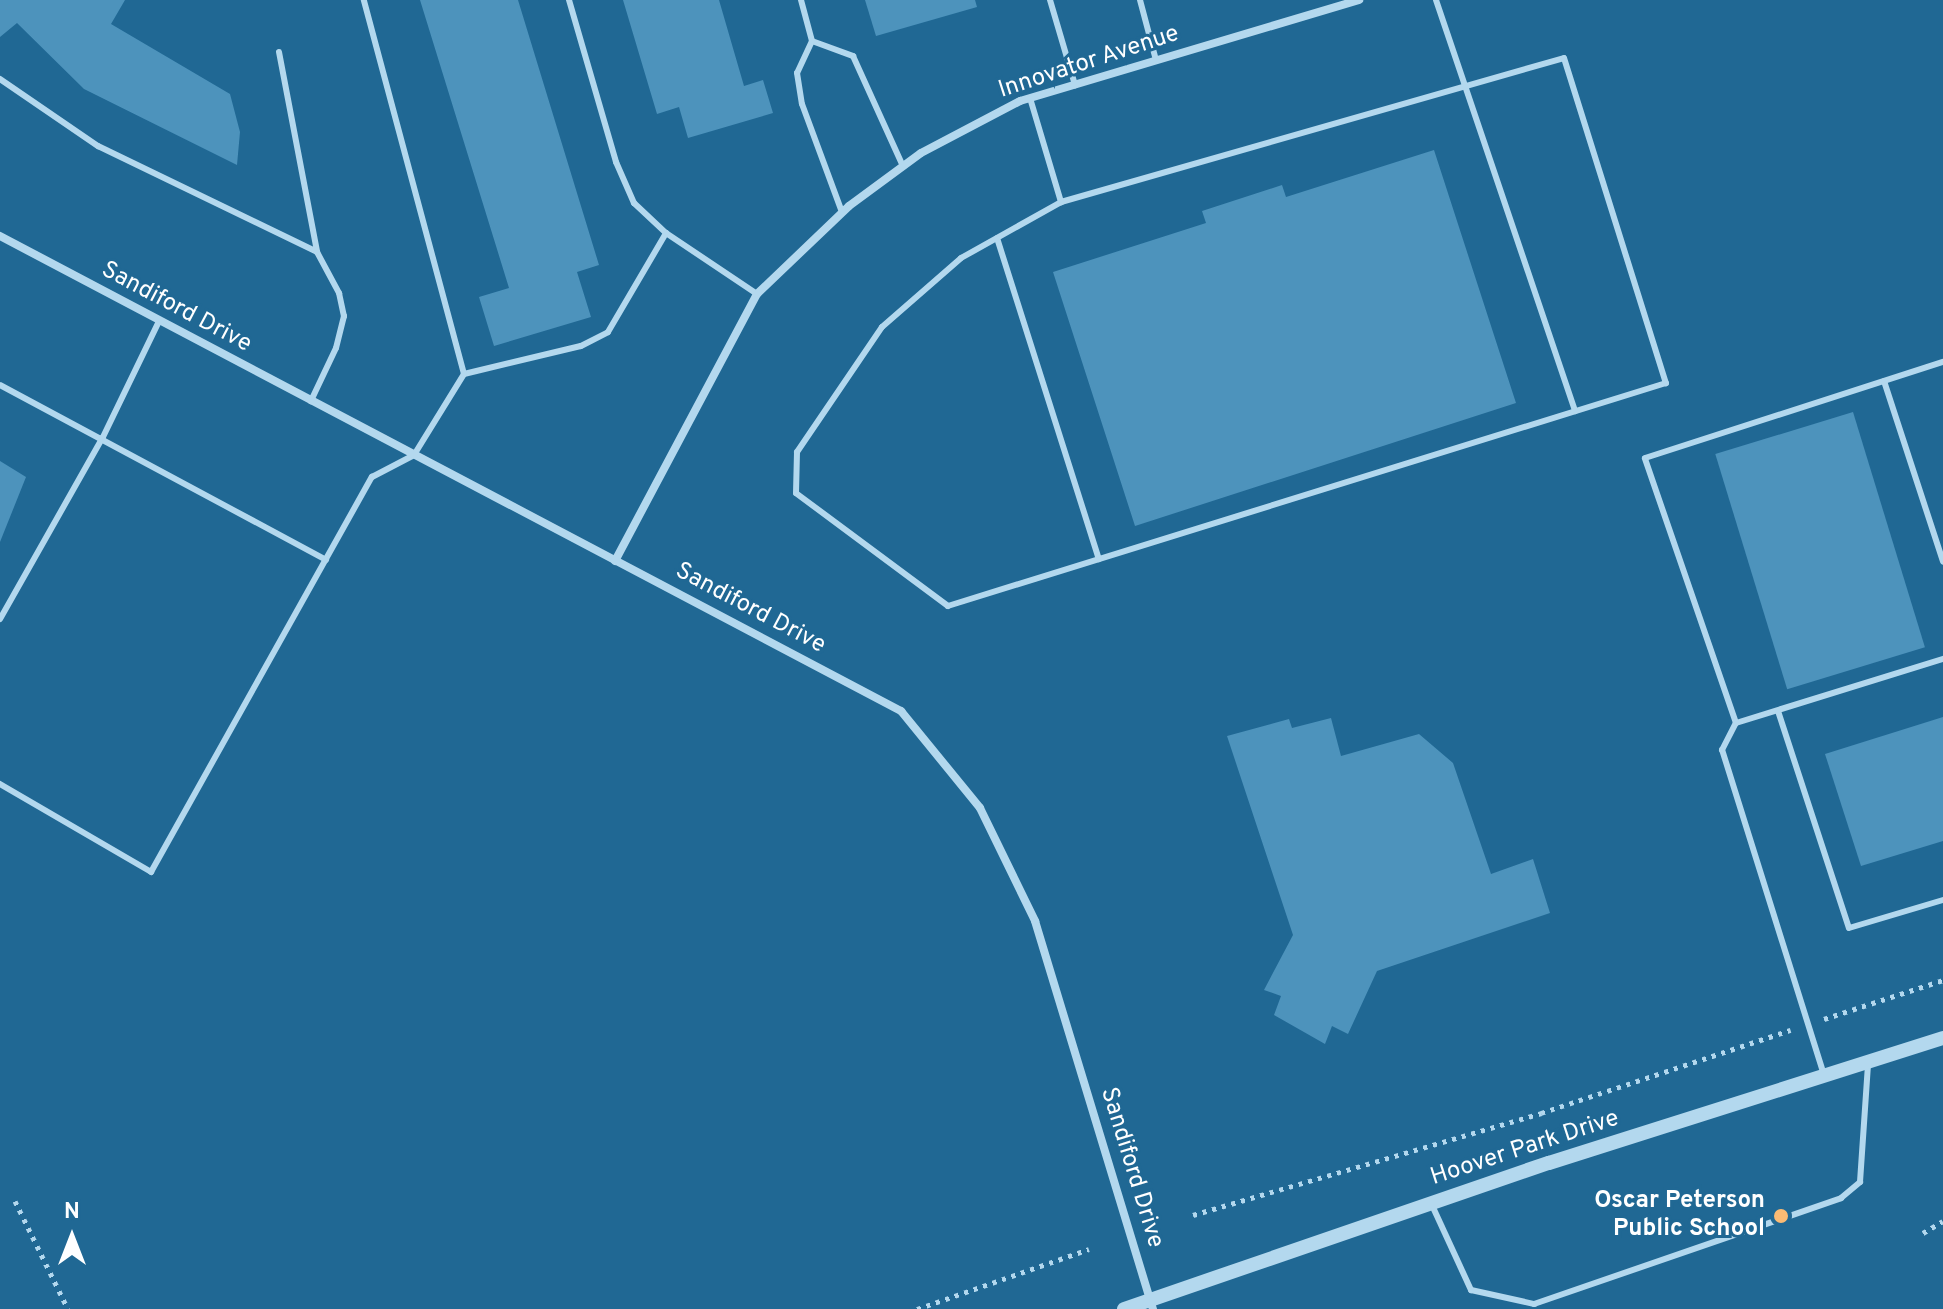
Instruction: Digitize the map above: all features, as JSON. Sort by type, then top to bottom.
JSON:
[{"type":"street","name":"Innovator Avenue","points":[[615,561],[757,294],[842,212],[903,166],[1030,98],[1359,0]]},
{"type":"street","name":"Sandiford Drive","points":[[0,236],[901,711],[980,808],[1035,921],[1151,1303]]},
{"type":"street","name":"Hoover Park Drive","points":[[1124,1309],[1151,1303],[1431,1203],[1943,1038]]},
{"type":"lane","points":[[364,0],[464,374]]},
{"type":"lane","points":[[569,0],[616,162],[634,203],[666,233],[757,294]]},
{"type":"lane","points":[[801,0],[812,41],[797,73],[799,89],[842,212]]},
{"type":"lane","points":[[1050,0],[1075,85]]},
{"type":"lane","points":[[1140,0],[1156,60]]},
{"type":"lane","points":[[1436,0],[1575,411]]},
{"type":"lane","points":[[812,41],[853,56],[903,166]]},
{"type":"lane","points":[[279,52],[317,252],[339,293],[344,316],[336,348],[311,401]]},
{"type":"lane","points":[[1564,58],[1666,383],[948,606],[796,493],[797,452],[882,327],[961,258],[1061,202],[1465,88],[1564,58]]},
{"type":"lane","points":[[0,79],[98,146],[317,252]]},
{"type":"lane","points":[[1030,98],[1061,202]]},
{"type":"lane","points":[[0,784],[151,872],[372,477],[414,455],[464,374],[581,346],[608,332],[666,233]]},
{"type":"lane","points":[[997,238],[1099,559]]},
{"type":"lane","points":[[0,619],[103,437],[159,321]]},
{"type":"lane","points":[[1824,1076],[1805,1025],[1722,750],[1736,723],[1645,458],[1943,362]]},
{"type":"lane","points":[[1884,381],[1943,562]]},
{"type":"lane","points":[[0,385],[103,437],[326,560]]},
{"type":"lane","points":[[1736,723],[1943,659]]},
{"type":"lane","points":[[1778,711],[1849,928],[1943,900]]},
{"type":"lane","points":[[1431,1203],[1471,1290],[1534,1304],[1841,1198],[1860,1182],[1868,1062]]},
{"type":"path","points":[[1193,1215],[1541,1113],[1943,980]]},
{"type":"path","points":[[15,1201],[68,1309]]},
{"type":"path","points":[[1923,1233],[1943,1221]]},
{"type":"path","points":[[917,1309],[1089,1249]]},
{"type":"building","points":[[0,0],[125,0],[111,24],[230,94],[240,132],[237,165],[84,89],[17,23],[0,37]]},
{"type":"building","points":[[420,0],[518,0],[599,265],[577,272],[591,317],[494,346],[479,297],[509,288]]},
{"type":"building","points":[[623,0],[719,0],[744,86],[763,80],[773,113],[688,138],[679,107],[657,114]]},
{"type":"building","points":[[865,0],[975,0],[977,7],[876,36]]},
{"type":"building","points":[[1434,150],[1516,403],[1135,526],[1053,272],[1206,223],[1202,211],[1282,185],[1286,197]]},
{"type":"building","points":[[1853,412],[1925,647],[1787,689],[1715,454]]},
{"type":"building","points":[[0,461],[26,477],[0,542]]},
{"type":"building","points":[[1943,717],[1943,841],[1861,866],[1825,754]]},
{"type":"building","points":[[1331,718],[1341,756],[1419,734],[1453,763],[1491,874],[1533,859],[1550,913],[1377,971],[1348,1034],[1332,1026],[1325,1044],[1274,1015],[1281,996],[1264,990],[1293,935],[1227,736],[1289,719],[1292,728]]},
{"type":"place","name":"Oscar Peterson Public School","points":[[1781,1216]]}]
